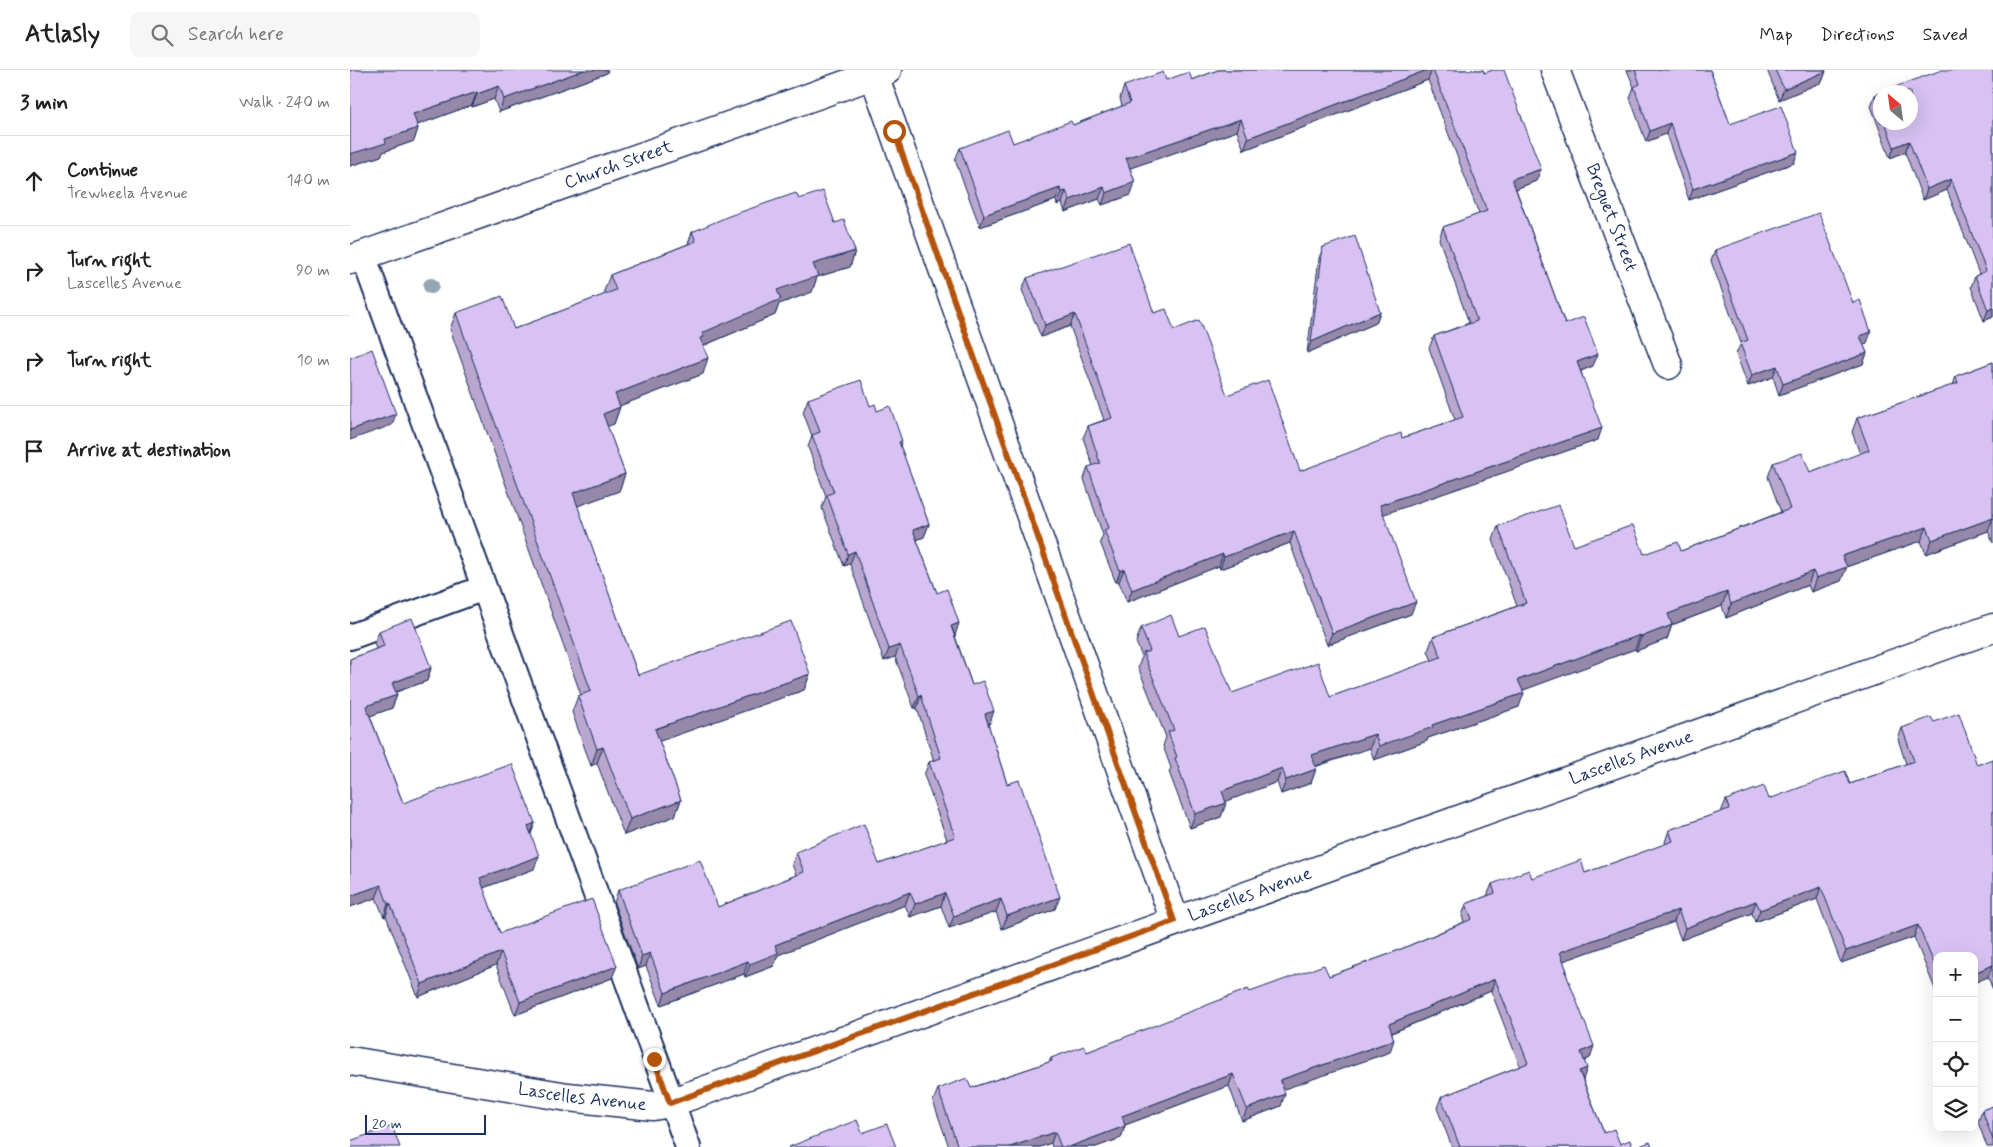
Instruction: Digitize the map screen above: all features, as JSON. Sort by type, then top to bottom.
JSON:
[{"type":"street","name":"Breguet Street","points":[[1555,70],[1668,365]]},
{"type":"street","name":"Church Street","points":[[356,257],[880,72]]},
{"type":"street","points":[[880,72],[1174,921]]},
{"type":"street","name":"Lascelles Avenue","points":[[350,1061],[568,1097],[653,1106],[670,1103],[1993,628]]},
{"type":"lane","points":[[356,257],[484,588],[670,1103],[688,1147]]},
{"type":"lane","points":[[350,637],[484,588]]},
{"type":"building","points":[[350,70],[584,70],[504,99],[499,86],[413,114],[418,128],[385,139],[386,143],[350,154]]},
{"type":"building","points":[[1218,70],[1427,70],[1248,138],[1241,119],[1126,158],[1135,182],[1106,193],[1104,187],[1070,200],[1066,191],[1062,192],[1060,188],[984,215],[960,148],[1008,130],[1013,143],[1071,121],[1073,125],[1130,103],[1124,86],[1163,72],[1166,80],[1189,72],[1192,80]]},
{"type":"building","points":[[1433,70],[1483,70],[1484,73],[1493,70],[1504,70],[1541,169],[1512,179],[1565,324],[1584,317],[1598,354],[1577,362],[1602,428],[1380,505],[1416,602],[1332,633],[1294,531],[1224,557],[1223,554],[1132,590],[1124,569],[1120,571],[1104,530],[1109,528],[1088,467],[1100,463],[1088,426],[1112,418],[1075,314],[1045,325],[1027,278],[1129,243],[1154,313],[1166,309],[1174,330],[1199,320],[1227,395],[1268,380],[1300,471],[1401,433],[1402,438],[1463,417],[1434,336],[1477,321],[1443,227],[1487,211]]},
{"type":"building","points":[[1635,70],[1710,70],[1730,124],[1781,106],[1798,152],[1693,189],[1670,123],[1650,131],[1634,87],[1640,84]]},
{"type":"building","points":[[1775,70],[1825,70],[1826,71],[1784,89]]},
{"type":"building","points":[[1942,70],[1992,70],[1993,72],[1993,308],[1988,310],[1975,276],[1986,271],[1951,179],[1927,189],[1909,141],[1894,147],[1888,130],[1918,130],[1918,85],[1900,85]]},
{"type":"building","points":[[823,191],[835,223],[844,220],[855,251],[813,264],[818,276],[777,290],[781,299],[702,333],[704,337],[700,338],[708,358],[615,394],[620,407],[603,414],[625,474],[573,493],[638,675],[791,621],[810,674],[655,729],[681,800],[630,819],[603,747],[597,749],[578,696],[591,691],[456,313],[502,296],[514,329],[616,290],[610,275],[696,241],[692,232],[729,216],[796,193],[799,199]]},
{"type":"building","points":[[1819,213],[1853,303],[1860,300],[1871,332],[1860,336],[1867,353],[1783,384],[1777,366],[1752,375],[1740,343],[1748,340],[1715,250]]},
{"type":"building","points":[[1355,236],[1380,312],[1311,342],[1323,247]]},
{"type":"building","points":[[372,349],[396,414],[350,430],[350,358]]},
{"type":"building","points":[[1993,362],[1993,518],[1932,540],[1927,527],[1842,556],[1847,567],[1816,578],[1813,571],[1731,604],[1727,592],[1668,614],[1672,625],[1518,680],[1524,693],[1432,725],[1433,727],[1379,746],[1375,734],[1312,755],[1316,769],[1286,780],[1282,768],[1222,791],[1226,803],[1195,814],[1168,732],[1174,730],[1143,653],[1150,651],[1141,628],[1171,615],[1179,636],[1205,626],[1232,693],[1318,662],[1330,697],[1441,657],[1433,637],[1526,603],[1498,526],[1559,505],[1574,546],[1633,525],[1644,554],[1678,542],[1681,551],[1790,509],[1773,463],[1802,453],[1810,472],[1869,450],[1857,418],[1958,383],[1956,376]]},
{"type":"building","points":[[861,380],[870,406],[875,404],[877,411],[890,406],[902,441],[899,442],[929,524],[913,530],[937,593],[947,589],[959,623],[951,626],[972,685],[983,681],[994,711],[985,714],[1007,784],[1019,780],[1060,897],[1007,916],[1001,899],[954,916],[945,893],[915,904],[910,892],[775,945],[778,953],[750,964],[748,961],[665,993],[650,953],[642,956],[618,890],[700,860],[718,907],[804,872],[796,852],[864,824],[879,864],[955,837],[929,762],[941,758],[921,695],[919,696],[900,645],[889,649],[855,551],[848,554],[827,495],[834,492],[812,435],[820,432],[808,399]]},
{"type":"building","points":[[412,618],[431,668],[392,683],[397,695],[366,706],[403,803],[512,764],[535,823],[528,826],[539,856],[480,878],[500,933],[592,899],[617,966],[520,1002],[501,952],[422,984],[381,885],[350,896],[350,659],[384,646],[379,631]]},
{"type":"building","points":[[1959,713],[1977,765],[1993,759],[1993,965],[1978,971],[1978,952],[1933,952],[1933,961],[1918,925],[1846,951],[1821,887],[1760,910],[1756,901],[1685,928],[1678,910],[1560,952],[1567,971],[1565,971],[1594,1046],[1581,1052],[1587,1068],[1579,1071],[1604,1133],[1614,1129],[1620,1144],[1630,1140],[1632,1147],[1460,1147],[1441,1097],[1528,1063],[1495,979],[1389,1024],[1394,1040],[1280,1080],[1285,1094],[1247,1109],[1233,1074],[1122,1116],[1125,1126],[1069,1147],[1061,1147],[1055,1132],[1010,1147],[958,1147],[938,1089],[967,1078],[971,1088],[1052,1061],[1051,1058],[1084,1046],[1087,1052],[1248,989],[1250,992],[1324,965],[1329,976],[1387,955],[1472,919],[1466,904],[1495,893],[1492,884],[1529,870],[1532,878],[1581,860],[1585,873],[1673,841],[1669,830],[1729,809],[1726,800],[1764,786],[1769,799],[1845,771],[1850,784],[1914,761],[1902,728],[1931,717],[1934,722]]},
{"type":"building","points":[[1993,1106],[1993,1140],[1982,1110]]},
{"type":"building","points":[[857,1120],[862,1133],[887,1124],[896,1147],[789,1147]]},
{"type":"building","points":[[392,1126],[400,1147],[350,1147],[350,1141]]},
{"type":"building","points":[[1650,1142],[1652,1147],[1637,1147]]},
{"type":"route","points":[[654,1059],[670,1103],[1174,921],[894,131]]}]
